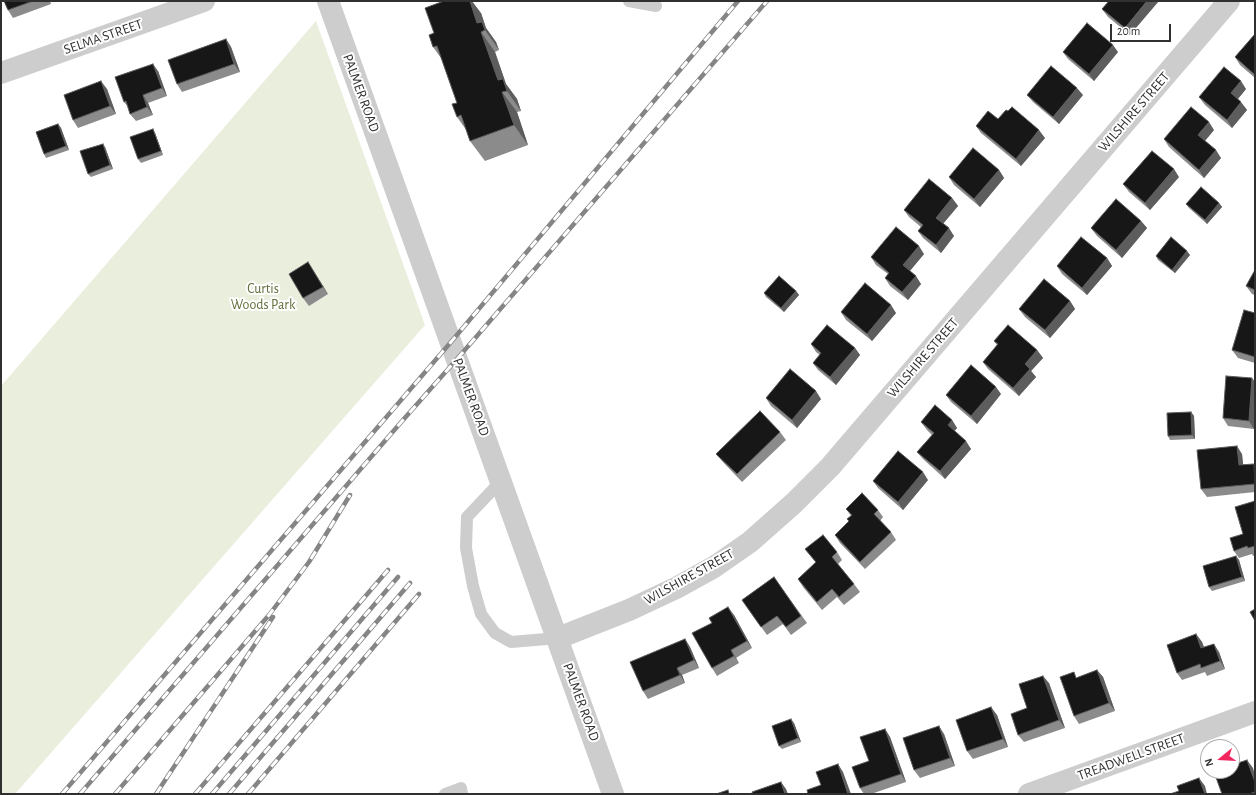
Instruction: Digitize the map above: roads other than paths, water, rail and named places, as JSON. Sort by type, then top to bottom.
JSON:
[{"type":"street","name":"SELMA STREET","points":[[1,73],[204,1]]},
{"type":"street","name":"PALMER ROAD","points":[[328,1],[613,794]]},
{"type":"street","name":"WILSHIRE STREET","points":[[558,638],[630,610],[676,588],[714,567],[750,542],[815,484],[1229,1]]},
{"type":"street","name":"TREADWELL STREET","points":[[1029,794],[1255,712]]},
{"type":"lane","points":[[629,1],[656,6]]},
{"type":"lane","points":[[501,481],[467,517],[466,548],[473,586],[481,614],[494,633],[511,642],[558,638]]},
{"type":"lane","points":[[445,794],[460,788],[462,794]]},
{"type":"railway","points":[[62,794],[451,342],[738,1]]},
{"type":"railway","points":[[80,794],[767,1]]},
{"type":"railway","points":[[115,794],[269,615],[309,562],[350,495]]},
{"type":"railway","points":[[195,794],[388,570]]},
{"type":"railway","points":[[212,794],[398,577]]},
{"type":"railway","points":[[229,794],[410,583]]},
{"type":"railway","points":[[248,794],[419,594]]},
{"type":"railway","points":[[156,794],[273,617]]},
{"type":"park label","name":"Curtis Woods Park","points":[[263,298]]}]
